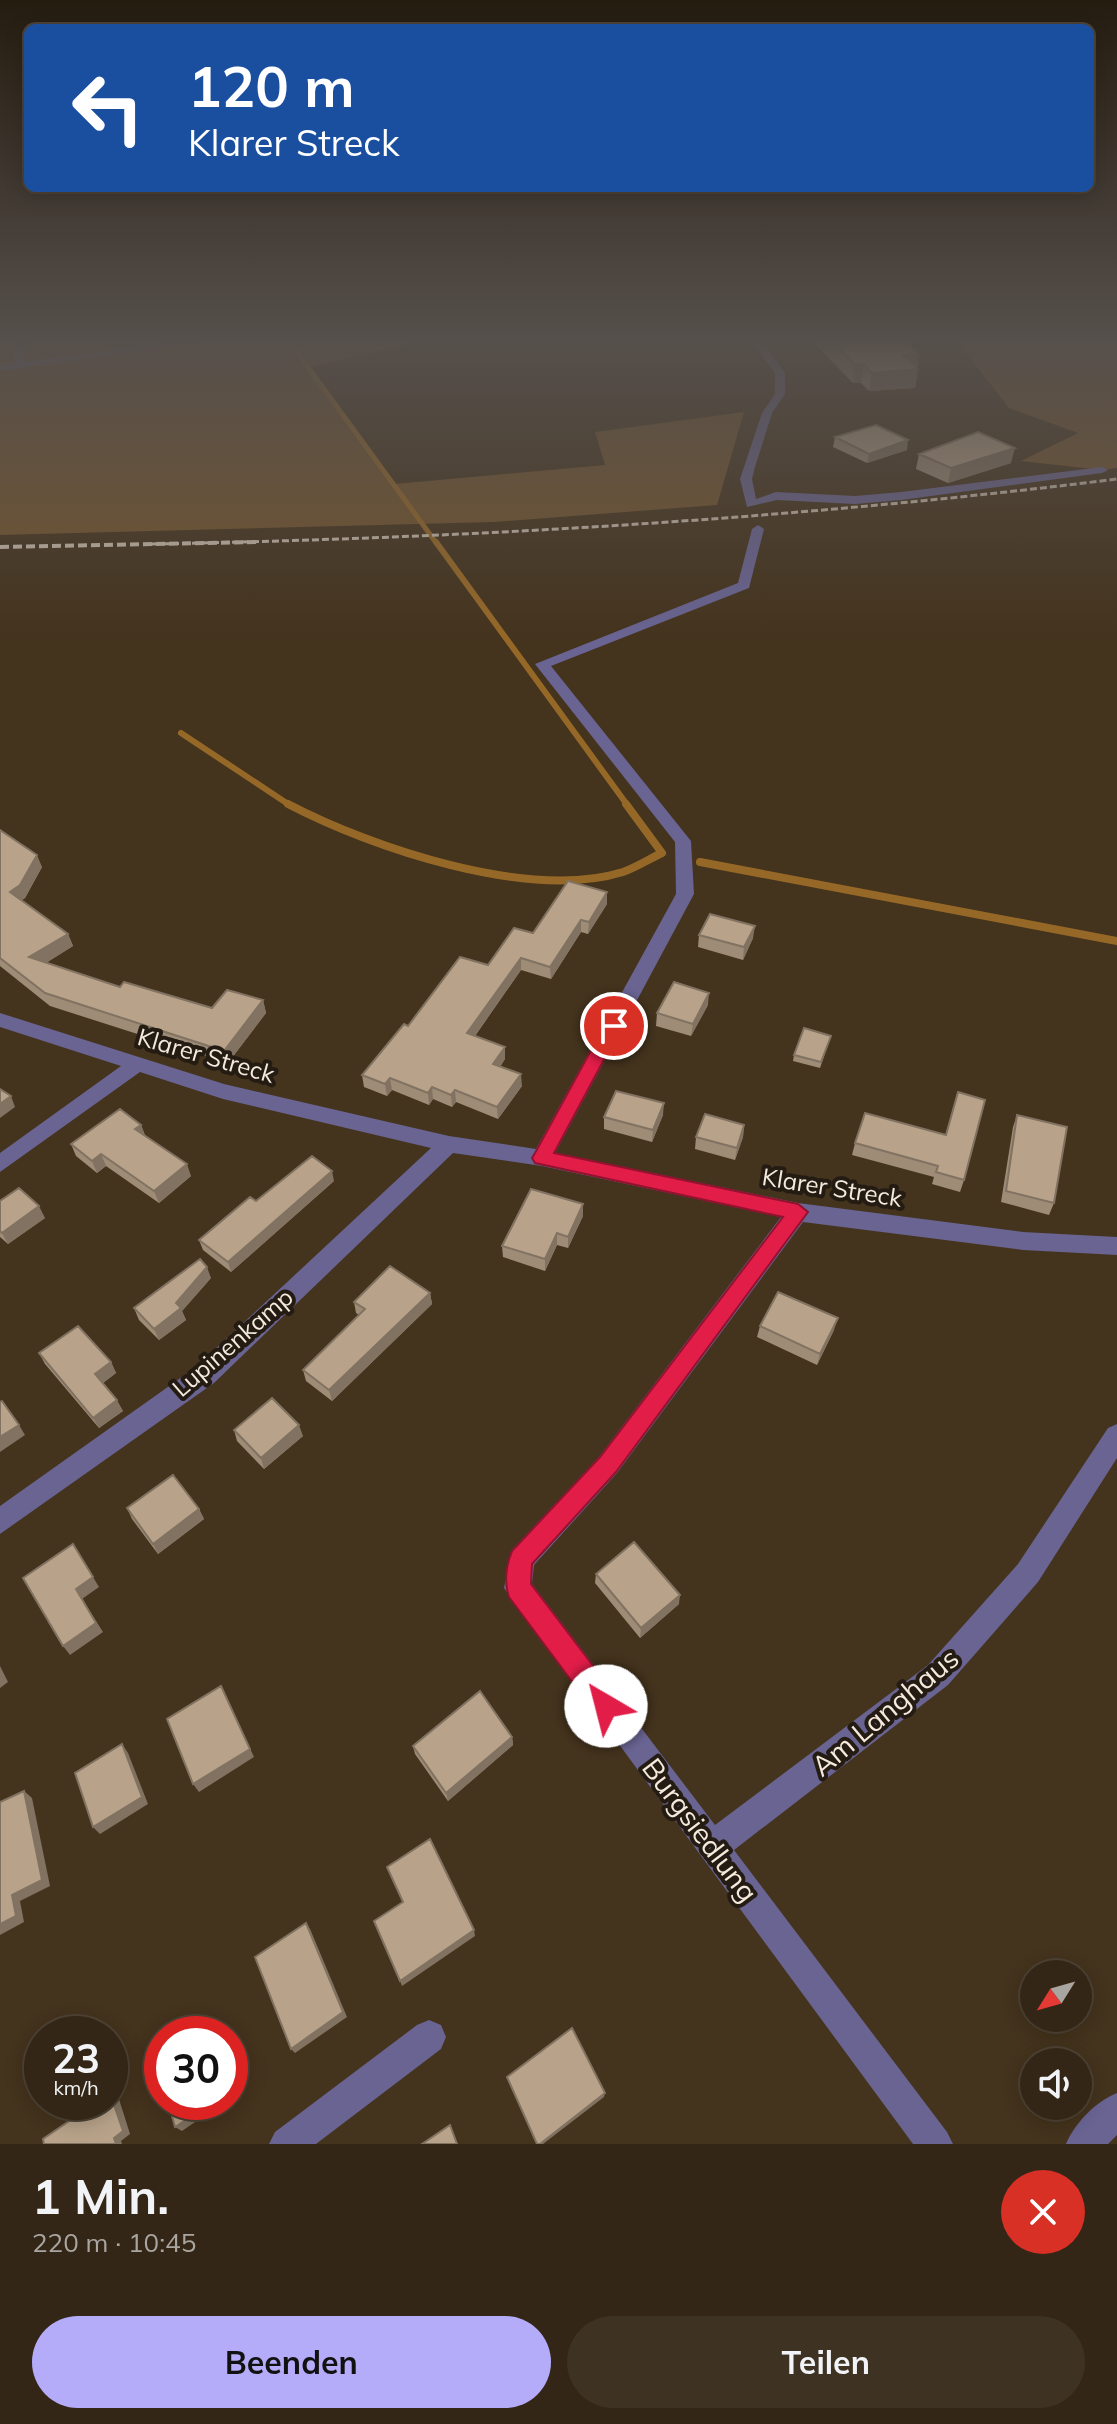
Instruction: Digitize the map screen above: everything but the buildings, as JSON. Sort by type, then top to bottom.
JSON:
[{"type":"street","points":[[758,441],[746,479],[751,504],[776,496],[855,500],[901,496],[1102,470]]},
{"type":"street","points":[[542,1158],[685,894],[683,841],[542,664],[744,585],[758,529]]},
{"type":"street","name":"Klarer Streck","points":[[0,1020],[223,1091],[449,1144],[542,1158],[798,1212],[1023,1241],[1117,1246]]},
{"type":"street","points":[[0,1164],[137,1064]]},
{"type":"street","name":"Lupinenkamp","points":[[0,1521],[205,1375],[449,1144]]},
{"type":"street","name":"Burgsiedlung","points":[[798,1212],[608,1465],[521,1559],[518,1588],[935,2144]]},
{"type":"street","name":"Am Langhaus","points":[[712,1847],[796,1787],[938,1675],[1028,1573],[1117,1436]]},
{"type":"street","points":[[287,2144],[429,2037]]},
{"type":"street","points":[[1084,2144],[1117,2110]]},
{"type":"shaded area","points":[[0,441],[363,441],[395,484],[605,465],[598,441],[736,441],[717,505],[494,522],[0,535]]},
{"type":"shaded area","points":[[1062,441],[1117,441],[1117,468],[1102,470],[1021,461]]},
{"type":"waterway","points":[[362,441],[437,544]]},
{"type":"waterway","points":[[436,542],[628,806]]},
{"type":"waterway","points":[[181,733],[291,806]]},
{"type":"waterway","points":[[288,804],[323,821],[406,852],[498,875],[543,880],[585,879],[623,872],[662,853],[626,804]]},
{"type":"waterway","points":[[700,862],[1117,941]]},
{"type":"railway","points":[[152,544],[394,537],[756,516],[1117,479]]},
{"type":"railway","points":[[0,547],[257,542]]},
{"type":"route","points":[[606,1706],[518,1588],[521,1559],[608,1465],[798,1212],[542,1158],[614,1026]]}]
